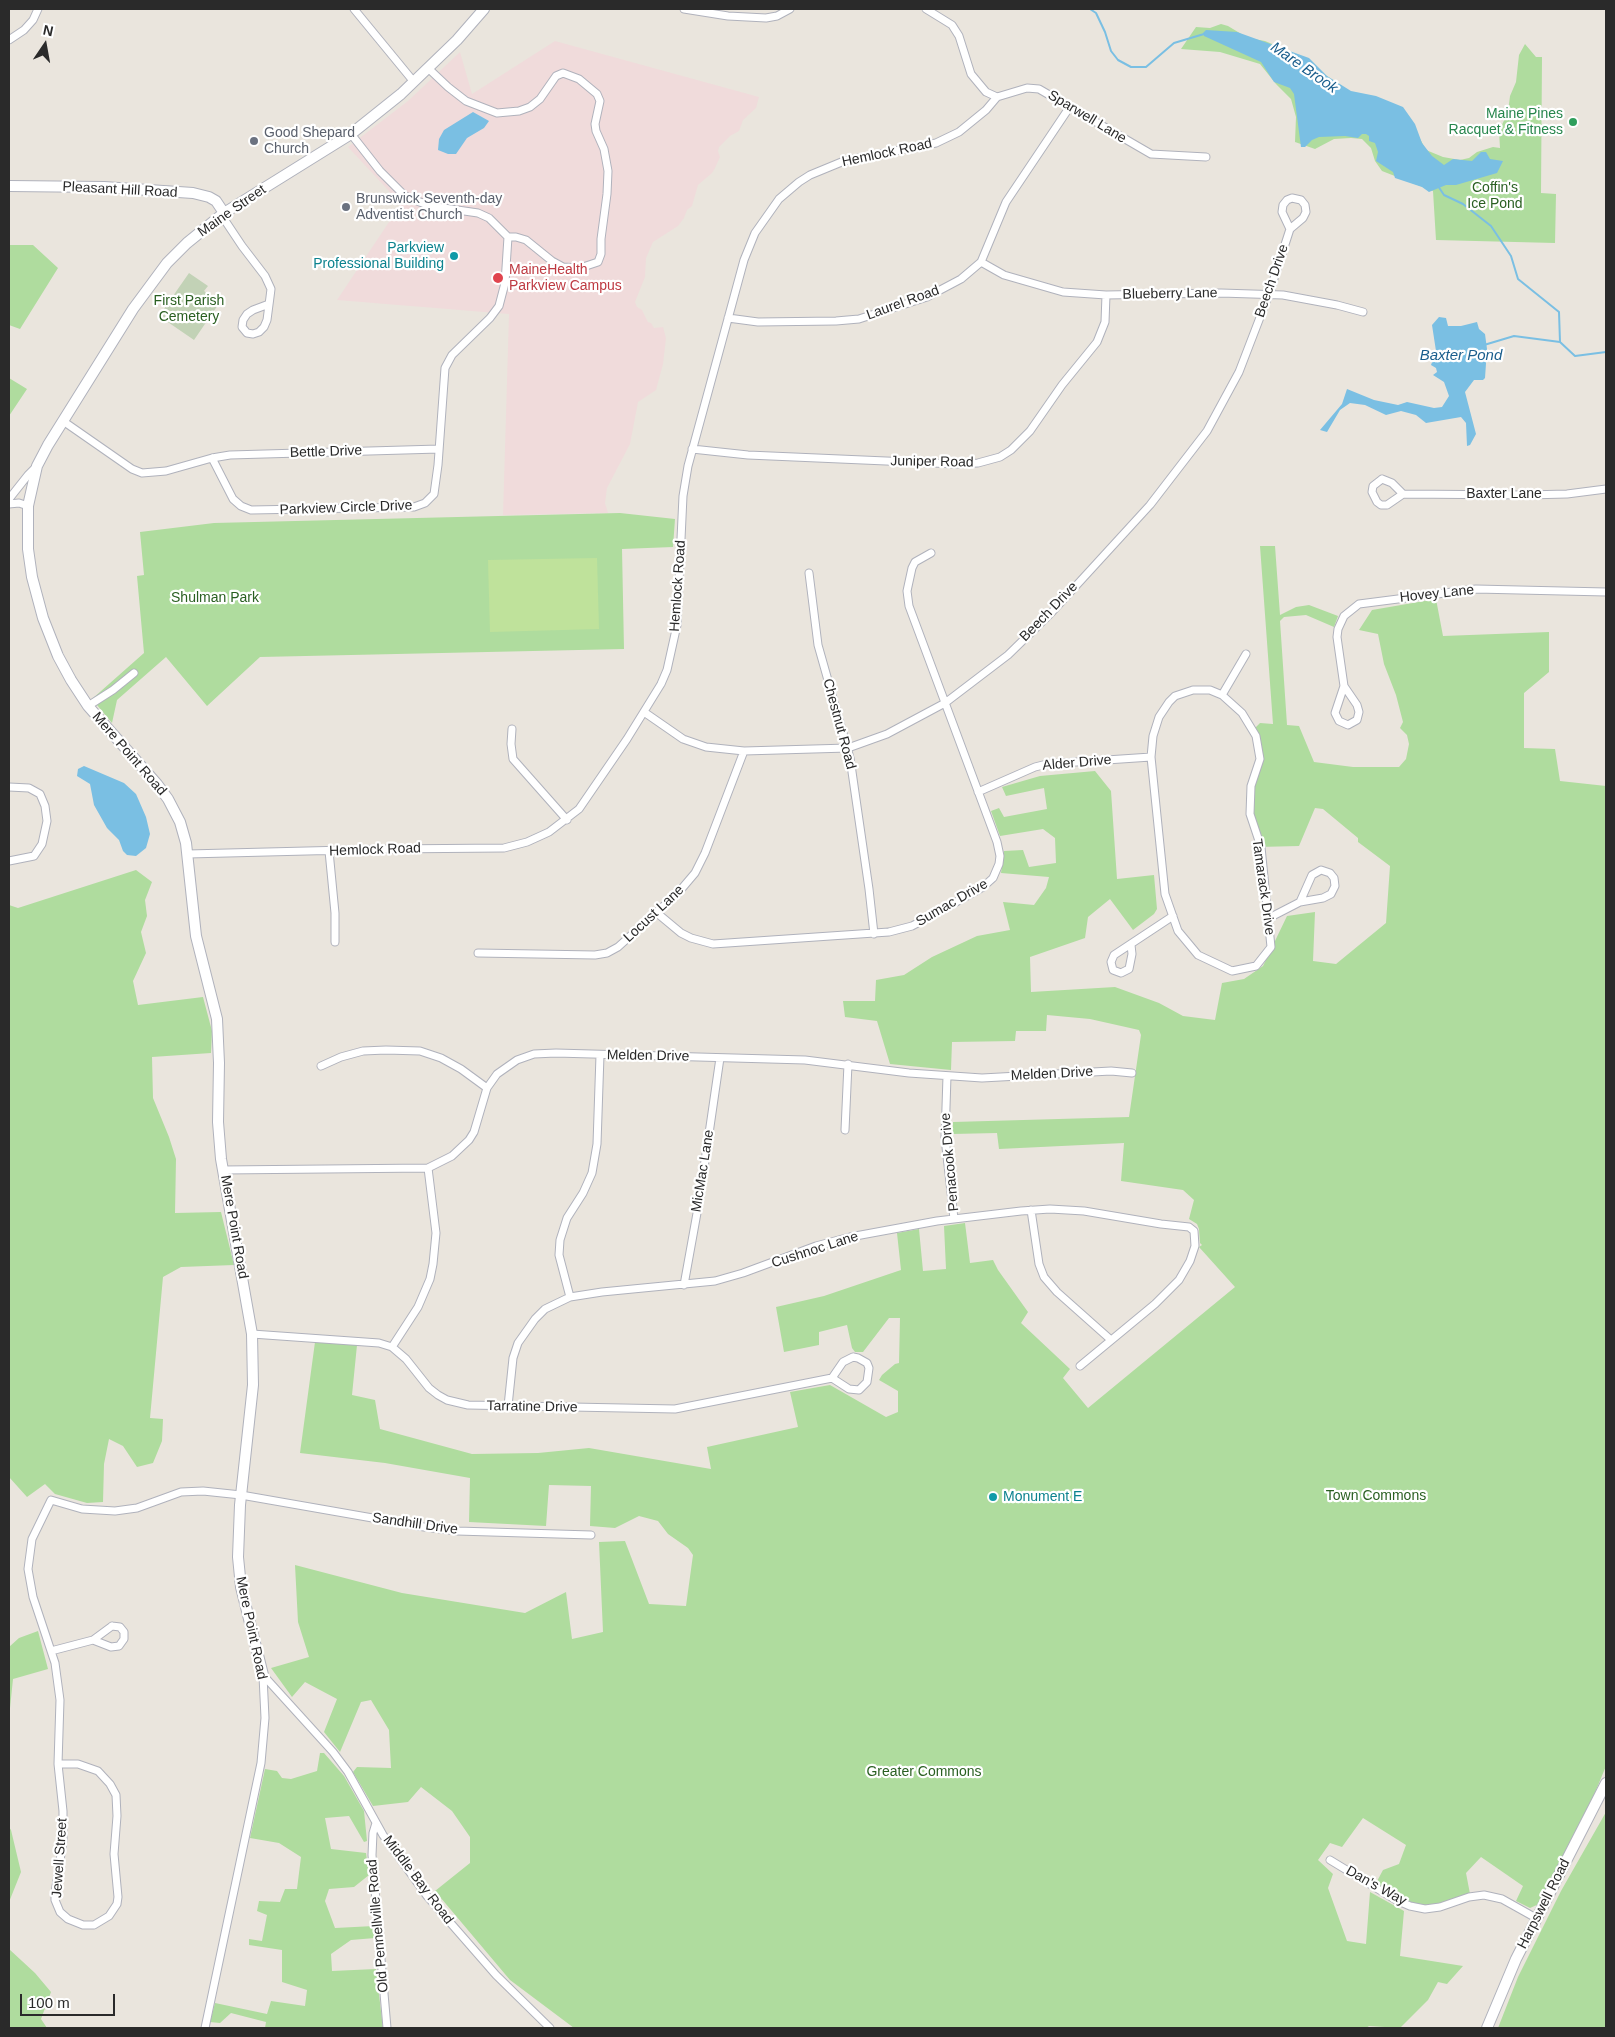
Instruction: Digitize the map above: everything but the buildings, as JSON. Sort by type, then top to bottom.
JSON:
[{"type":"street","points":[[9,40],[24,30],[38,9]]},
{"type":"street","points":[[354,9],[414,82]]},
{"type":"street","name":"Maine Street","points":[[37,466],[133,308],[158,274],[187,243],[224,213],[350,134],[429,69],[484,9]]},
{"type":"street","points":[[684,9],[700,13],[761,18],[777,16],[790,9]]},
{"type":"street","points":[[926,9],[952,25],[959,36],[971,74],[986,92],[997,97]]},
{"type":"street","points":[[350,134],[380,171],[405,196],[419,204],[478,212],[489,218],[508,237],[526,240],[552,262],[563,266],[580,268],[598,262],[601,254],[601,231],[607,194],[608,171],[604,150],[595,124],[600,101],[597,94],[579,79],[563,73],[556,76],[540,99],[530,107],[519,112],[497,113],[466,101],[429,69]]},
{"type":"street","name":"Sparwell Lane","points":[[997,97],[1021,89],[1039,89],[1151,154],[1206,157]]},
{"type":"street","name":"Hemlock Road","points":[[188,854],[504,848],[538,838],[567,820],[579,809],[644,712],[667,670],[674,640],[678,609],[684,496],[692,449],[744,260],[755,233],[770,210],[789,190],[810,175],[838,163],[924,146],[947,138],[959,132],[986,110],[997,97]]},
{"type":"street","name":"Laurel Road","points":[[728,318],[758,322],[791,322],[865,318],[939,292],[972,271],[981,262],[1006,202],[1069,108]]},
{"type":"street","name":"Pleasant Hill Road","points":[[9,186],[96,187],[193,193],[216,201],[224,213]]},
{"type":"street","points":[[224,213],[226,222],[269,281],[271,289],[269,304],[264,327],[260,332],[247,333],[242,328],[243,320],[247,314],[269,304]]},
{"type":"street","name":"Beech Drive","points":[[644,712],[682,739],[697,746],[744,750],[848,748],[887,734],[945,703],[1008,655],[1052,612],[1150,505],[1207,431],[1239,372],[1269,294],[1290,229]]},
{"type":"street","name":"Parkview Circle Drive","points":[[212,458],[232,499],[246,509],[262,511],[403,508],[420,505],[429,499],[434,494],[436,487],[445,368],[452,355],[490,318],[499,306],[505,283],[508,237]]},
{"type":"street","name":"Blueberry Lane","points":[[981,262],[1004,275],[1063,292],[1106,295],[1269,294],[1316,300],[1363,312]]},
{"type":"street","name":"Juniper Road","points":[[692,449],[748,454],[955,464],[978,463],[1000,457],[1011,450],[1030,431],[1062,385],[1097,342],[1105,322],[1106,295]]},
{"type":"street","points":[[63,421],[132,469],[142,473],[166,472],[212,458]]},
{"type":"street","name":"Bettle Drive","points":[[212,458],[257,453],[439,449]]},
{"type":"street","points":[[9,499],[37,466]]},
{"type":"street","name":"Mere Point Road","points":[[37,466],[28,506],[30,563],[41,612],[64,668],[88,706],[152,778],[168,799],[180,822],[188,854],[196,936],[216,1019],[219,1063],[218,1137],[252,1334],[252,1393],[237,1542],[239,1572],[247,1615],[263,1675],[265,1733],[259,1772],[205,2028]]},
{"type":"street","name":"Baxter Lane","points":[[1402,494],[1527,495],[1567,494],[1606,489]]},
{"type":"street","points":[[15,490],[30,493]]},
{"type":"street","points":[[9,504],[19,503],[28,506]]},
{"type":"street","name":"Sumac Drive","points":[[657,913],[681,933],[702,942],[713,944],[874,934],[912,926],[983,887],[993,878],[999,864],[998,848],[907,599],[908,583],[912,568],[916,562],[931,552]]},
{"type":"street","name":"Chestnut Road","points":[[809,573],[818,645],[848,748],[874,934]]},
{"type":"street","name":"Hovey Lane","points":[[1344,686],[1335,716],[1343,724],[1348,725],[1357,720],[1359,712],[1344,686],[1338,644],[1338,629],[1344,616],[1359,604],[1476,589],[1606,592]]},
{"type":"street","points":[[1222,694],[1246,654]]},
{"type":"street","points":[[88,706],[113,690],[134,673]]},
{"type":"street","name":"Tamarack Drive","points":[[1201,689],[1222,694],[1242,713],[1256,736],[1260,759],[1251,786],[1250,814],[1261,847],[1267,919],[1272,946],[1256,966],[1232,971],[1198,955],[1178,931],[1165,894],[1151,757],[1153,736],[1159,717],[1168,702],[1175,696],[1185,692],[1201,689]]},
{"type":"street","points":[[512,729],[513,759],[567,820]]},
{"type":"street","name":"Locust Lane","points":[[478,953],[583,955],[608,953],[618,947],[657,913],[691,878],[702,860],[744,750]]},
{"type":"street","name":"Alder Drive","points":[[978,792],[1034,767],[1047,764],[1151,757]]},
{"type":"street","points":[[9,787],[29,788],[40,794],[45,806],[47,821],[42,844],[34,856],[9,861]]},
{"type":"street","points":[[329,851],[335,913],[335,942]]},
{"type":"street","points":[[1267,919],[1300,902],[1323,898],[1332,894],[1335,886],[1334,878],[1330,873],[1321,870],[1312,875],[1300,902]]},
{"type":"street","points":[[1131,945],[1143,934],[1173,916]]},
{"type":"street","points":[[321,1066],[341,1057],[363,1052],[414,1051],[441,1058],[470,1075],[486,1088]]},
{"type":"street","name":"Melden Drive","points":[[223,1170],[428,1168],[452,1156],[469,1140],[474,1132],[486,1088],[506,1066],[523,1057],[545,1053],[805,1060],[947,1076],[993,1078],[1102,1072],[1132,1073]]},
{"type":"street","points":[[570,1297],[559,1255],[560,1240],[567,1218],[583,1193],[592,1173],[597,1144],[600,1055]]},
{"type":"street","name":"MicMac Lane","points":[[684,1284],[699,1202],[720,1058]]},
{"type":"street","points":[[845,1130],[848,1064]]},
{"type":"street","name":"Penacook Drive","points":[[947,1076],[945,1138],[954,1219]]},
{"type":"street","points":[[252,1334],[339,1339],[378,1343],[392,1347],[424,1294],[433,1264],[436,1233],[428,1168]]},
{"type":"street","points":[[1031,1210],[1039,1264],[1044,1277],[1056,1292],[1110,1340],[1080,1366]]},
{"type":"street","name":"Cushnoc Lane","points":[[508,1406],[513,1358],[518,1343],[526,1330],[545,1309],[570,1297],[715,1281],[743,1274],[816,1246],[884,1229],[1031,1210],[1084,1211],[1189,1227],[1194,1231],[1196,1239],[1193,1254],[1179,1280],[1155,1304],[1110,1340]]},
{"type":"street","name":"Tarratine Drive","points":[[392,1347],[406,1359],[429,1388],[447,1400],[468,1405],[675,1409],[832,1378]]},
{"type":"street","points":[[853,1358],[858,1358],[867,1363],[869,1368],[867,1382],[858,1390],[849,1389],[832,1378],[843,1362],[853,1358]]},
{"type":"street","name":"Sandhill Drive","points":[[50,1500],[82,1509],[115,1511],[137,1508],[170,1495],[192,1490],[241,1495],[424,1527],[458,1531],[591,1535]]},
{"type":"street","name":"Jewell Street","points":[[50,1500],[32,1539],[28,1569],[33,1597],[55,1663],[60,1700],[58,1764],[63,1811],[63,1842],[54,1893],[60,1912],[68,1919],[83,1925],[94,1924],[109,1916],[117,1904],[114,1854],[117,1816],[116,1795],[110,1784],[98,1771],[78,1764],[58,1764]]},
{"type":"street","points":[[51,1651],[93,1640]]},
{"type":"street","name":"Middle Bay Road","points":[[263,1675],[333,1752],[348,1772],[390,1846],[427,1896],[496,1975],[550,2028]]},
{"type":"street","name":"Harpswell Road","points":[[1487,2028],[1503,1986],[1606,1782]]},
{"type":"street","name":"Old Pennellville Road","points":[[376,1823],[373,1833],[372,1855],[387,2028]]},
{"type":"street","name":"Dan's Way","points":[[1330,1860],[1396,1900],[1410,1906],[1440,1907],[1469,1897],[1484,1895],[1502,1899],[1536,1918]]},
{"type":"shaded area","name":"MaineHealth Parkview Campus","points":[[555,41],[759,97],[756,108],[743,120],[739,131],[730,136],[719,147],[720,157],[715,168],[698,185],[692,206],[687,210],[684,218],[678,226],[653,242],[646,258],[645,277],[635,302],[654,328],[663,327],[666,338],[663,364],[656,390],[638,402],[630,444],[607,488],[605,503],[608,513],[503,515],[509,314],[337,300],[401,204],[348,147],[408,101],[460,52],[472,94]]},
{"type":"green space","name":"Coffin's Ice Pond","points":[[1221,24],[1248,38],[1265,41],[1289,51],[1419,137],[1426,150],[1443,157],[1460,160],[1493,147],[1500,148],[1499,131],[1508,112],[1510,96],[1516,82],[1519,55],[1525,44],[1536,57],[1542,57],[1541,193],[1556,194],[1555,243],[1436,240],[1433,191],[1382,171],[1375,161],[1371,148],[1362,139],[1334,139],[1315,149],[1295,142],[1296,117],[1291,99],[1260,64],[1220,52],[1181,49],[1196,27],[1210,28]]},
{"type":"green space","points":[[9,245],[33,245],[58,268],[20,329],[9,325]]},
{"type":"green space","name":"First Parish Cemetery","points":[[189,273],[208,286],[204,291],[220,302],[194,340],[159,316]]},
{"type":"green space","points":[[9,378],[27,389],[9,416]]},
{"type":"green space","name":"Shulman Park","points":[[620,513],[675,519],[673,547],[622,549],[624,649],[260,657],[207,706],[166,657],[117,700],[112,723],[92,699],[144,653],[137,576],[144,575],[140,532],[214,523]]},
{"type":"green space","points":[[1260,546],[1275,546],[1280,615],[1296,607],[1309,605],[1338,616],[1334,627],[1306,615],[1284,617],[1280,621],[1287,725],[1299,726],[1314,762],[1353,767],[1399,767],[1406,759],[1409,744],[1407,735],[1400,728],[1403,722],[1396,695],[1384,664],[1378,634],[1359,630],[1372,610],[1436,599],[1443,636],[1549,632],[1549,672],[1524,693],[1524,748],[1555,749],[1560,781],[1606,786],[1606,1766],[1594,1795],[1539,1904],[1530,1908],[1516,1901],[1523,1886],[1481,1857],[1466,1873],[1470,1894],[1436,1906],[1419,1905],[1375,1885],[1383,1870],[1399,1864],[1406,1845],[1363,1818],[1342,1847],[1330,1843],[1318,1860],[1333,1874],[1328,1888],[1347,1941],[1366,1944],[1370,1892],[1404,1911],[1400,1956],[1463,1966],[1447,1984],[1438,1982],[1428,2000],[1400,2028],[1369,2026],[1366,2028],[574,2028],[510,1980],[435,1891],[470,1863],[470,1837],[452,1811],[421,1787],[408,1802],[373,1806],[353,1772],[357,1767],[391,1768],[389,1730],[371,1700],[361,1702],[340,1752],[324,1732],[337,1699],[305,1682],[292,1697],[271,1668],[309,1657],[298,1622],[295,1565],[402,1593],[525,1613],[566,1592],[572,1639],[603,1632],[599,1542],[625,1541],[649,1604],[686,1606],[693,1555],[688,1548],[668,1534],[658,1521],[639,1516],[615,1528],[590,1526],[591,1486],[549,1485],[546,1526],[469,1522],[470,1478],[385,1463],[300,1453],[315,1342],[357,1345],[352,1395],[375,1400],[380,1429],[472,1454],[538,1453],[589,1448],[711,1469],[707,1447],[798,1427],[790,1392],[830,1385],[886,1417],[898,1412],[898,1391],[879,1380],[882,1375],[899,1363],[900,1318],[889,1318],[863,1352],[855,1352],[852,1348],[847,1325],[819,1332],[819,1345],[784,1352],[776,1307],[824,1296],[901,1270],[897,1233],[919,1229],[923,1271],[946,1269],[944,1226],[965,1223],[970,1263],[993,1260],[1028,1312],[1021,1323],[1070,1369],[1063,1378],[1088,1408],[1235,1287],[1199,1247],[1202,1245],[1200,1243],[1199,1229],[1197,1224],[1189,1219],[1194,1200],[1183,1190],[1121,1181],[1124,1143],[999,1149],[997,1133],[952,1134],[953,1122],[1129,1117],[1141,1035],[1139,1030],[1090,1019],[1047,1015],[1046,1031],[1016,1031],[1015,1041],[952,1042],[951,1070],[890,1064],[877,1021],[845,1017],[843,1001],[875,1001],[876,980],[904,975],[932,957],[977,936],[1010,930],[1003,902],[1034,905],[1046,888],[1049,877],[1001,873],[1004,851],[1023,850],[1029,867],[1056,863],[1055,838],[1043,829],[1000,836],[991,811],[999,808],[1004,817],[1047,809],[1044,788],[1006,796],[1002,787],[1040,776],[1095,771],[1111,791],[1117,879],[1154,875],[1157,909],[1154,914],[1133,930],[1110,899],[1088,917],[1085,938],[1030,957],[1031,992],[1115,987],[1159,1003],[1183,1016],[1215,1020],[1222,983],[1244,979],[1263,966],[1287,916],[1315,912],[1313,961],[1336,964],[1386,923],[1390,866],[1358,842],[1358,838],[1323,809],[1315,808],[1299,846],[1258,847],[1247,813],[1246,799],[1258,762],[1256,746],[1251,732],[1260,723],[1273,724]]},
{"type":"green space","points":[[597,558],[599,629],[490,632],[488,560]]},
{"type":"green space","points":[[136,870],[152,882],[145,900],[147,916],[141,932],[146,953],[133,981],[138,1005],[203,997],[212,1031],[211,1053],[152,1057],[153,1098],[176,1159],[175,1213],[221,1212],[234,1265],[181,1267],[163,1277],[150,1418],[163,1419],[162,1441],[153,1463],[137,1467],[123,1446],[109,1439],[104,1464],[103,1502],[87,1503],[55,1494],[45,1484],[27,1497],[9,1477],[9,905],[18,908]]},
{"type":"green space","points":[[38,1631],[48,1669],[13,1679],[9,1718],[9,1647],[19,1638]]},
{"type":"green space","points":[[320,1753],[324,1753],[344,1776],[364,1811],[367,1841],[364,1842],[349,1816],[325,1818],[331,1849],[366,1853],[369,1875],[354,1887],[329,1889],[325,1901],[335,1928],[374,1926],[375,1938],[351,1940],[331,1954],[332,1971],[376,1969],[383,2028],[265,2028],[266,2022],[231,2013],[220,2023],[210,2022],[215,2003],[267,2014],[271,2001],[305,2006],[307,1990],[282,1982],[282,1950],[249,1945],[249,1939],[262,1941],[267,1915],[257,1911],[259,1901],[280,1902],[285,1889],[297,1889],[301,1857],[279,1843],[250,1838],[265,1769],[277,1771],[282,1778],[291,1779],[317,1771]]},
{"type":"green space","points":[[1606,1812],[1606,2028],[1498,2028],[1518,1977],[1561,1891]]},
{"type":"green space","points":[[9,1827],[21,1872],[9,1902]]},
{"type":"green space","points":[[9,1949],[35,1973],[51,1992],[41,2019],[47,2028],[9,2028]]},
{"type":"water","name":"Coffin's Ice Pond","points":[[1206,30],[1237,32],[1309,58],[1327,76],[1351,91],[1376,96],[1403,107],[1415,124],[1422,143],[1432,156],[1444,165],[1453,159],[1472,161],[1481,152],[1486,152],[1490,159],[1503,161],[1497,173],[1456,185],[1446,185],[1429,192],[1422,187],[1395,178],[1393,172],[1376,161],[1378,152],[1375,143],[1369,141],[1369,136],[1366,134],[1362,134],[1358,138],[1345,136],[1319,137],[1312,140],[1305,147],[1301,147],[1294,94],[1290,88],[1274,82],[1261,62],[1204,36],[1203,33]]},
{"type":"water","points":[[473,112],[489,121],[484,128],[467,138],[456,154],[448,154],[438,150],[439,139],[444,130]]},
{"type":"water","name":"Baxter Pond","points":[[1439,317],[1446,318],[1448,326],[1461,326],[1477,322],[1479,329],[1485,334],[1487,349],[1485,378],[1483,380],[1474,380],[1465,392],[1476,434],[1470,445],[1467,446],[1466,423],[1461,417],[1426,423],[1416,415],[1401,411],[1386,415],[1365,405],[1350,403],[1340,410],[1327,432],[1320,430],[1342,404],[1347,389],[1374,400],[1398,405],[1407,402],[1434,408],[1442,407],[1449,396],[1444,382],[1433,375],[1437,372],[1436,368],[1431,365],[1436,351],[1432,325]]},
{"type":"water","points":[[84,766],[124,783],[136,794],[146,817],[150,834],[146,848],[136,856],[127,855],[123,851],[119,840],[107,828],[94,805],[90,784],[77,776],[78,769]]},
{"type":"waterway","name":"Mare Brook","points":[[1090,9],[1096,13],[1111,51],[1118,60],[1131,67],[1146,67],[1174,43],[1204,34]]},
{"type":"waterway","name":"Mare Brook","points":[[1438,186],[1444,195],[1463,204],[1491,226],[1511,256],[1518,279],[1559,312],[1560,342],[1575,356],[1606,352]]},
{"type":"waterway","points":[[1484,345],[1514,336],[1560,342]]},
{"type":"place","name":"Maine Pines Racquet & Fitness","points":[[1573,122]]},
{"type":"place","name":"Good Shepard Church","points":[[254,141]]},
{"type":"place","name":"Brunswick Seventh-day Adventist Church","points":[[346,207]]},
{"type":"place","name":"Parkview Professional Building","points":[[454,256]]},
{"type":"place","name":"MaineHealth Parkview Campus","points":[[498,278]]},
{"type":"place","name":"Monument E","points":[[993,1497]]},
{"type":"park label","name":"Town Commons","points":[[1376,1496]]},
{"type":"park label","name":"Greater Commons","points":[[924,1772]]}]
